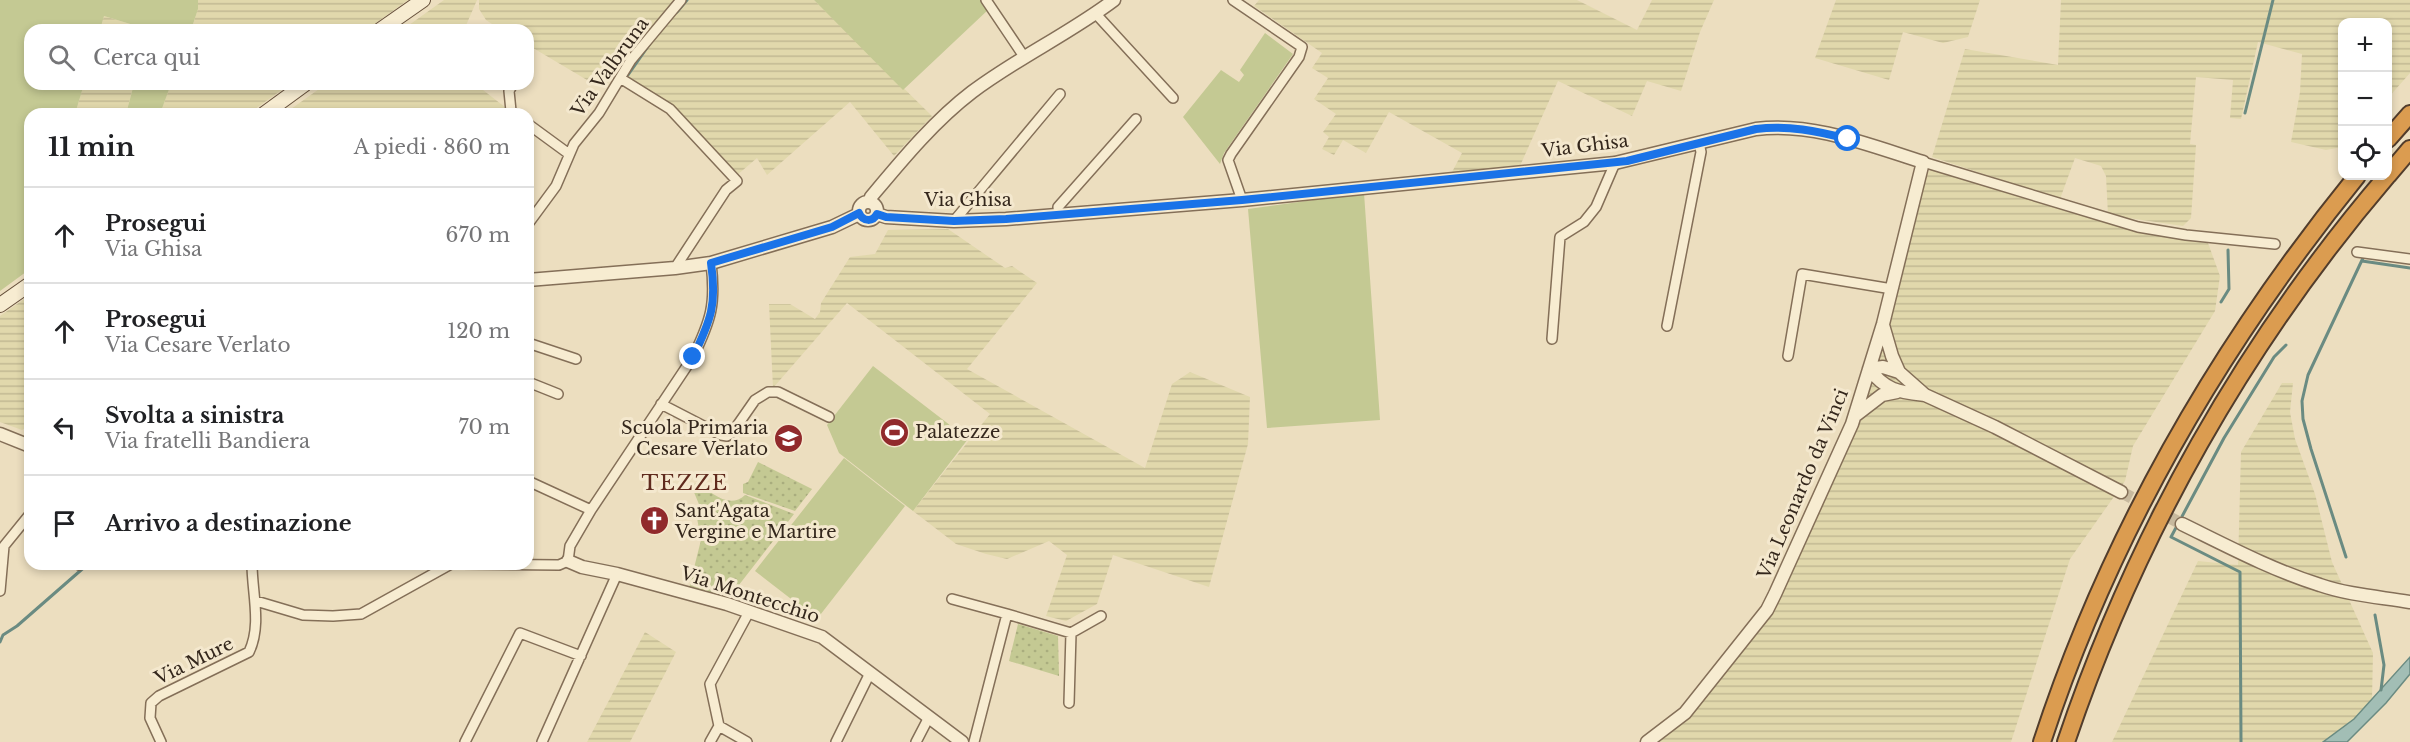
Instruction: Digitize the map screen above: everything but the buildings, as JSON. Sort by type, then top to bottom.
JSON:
[{"type":"highway","points":[[2392,135],[2410,114]]},
{"type":"highway","points":[[2392,169],[2410,149]]},
{"type":"highway","points":[[2042,742],[2076,648],[2106,577],[2149,487],[2186,420],[2268,291],[2354,180]]},
{"type":"highway","points":[[2066,742],[2091,672],[2130,579],[2171,495],[2207,430],[2280,315],[2331,245],[2383,180]]},
{"type":"main road","points":[[389,24],[423,0]]},
{"type":"main road","points":[[272,108],[297,90]]},
{"type":"main road","points":[[0,305],[24,288]]},
{"type":"street","name":"Via Valbruna","points":[[534,216],[556,186],[574,144],[599,113],[631,60],[681,0]]},
{"type":"street","points":[[986,0],[1025,58]]},
{"type":"street","points":[[870,202],[871,197],[899,164],[971,92],[1096,14],[1114,0]]},
{"type":"street","points":[[1233,0],[1302,47],[1299,57],[1228,160],[1242,200]]},
{"type":"street","points":[[1096,14],[1173,98]]},
{"type":"street","points":[[620,78],[670,109],[737,181],[726,190],[675,268]]},
{"type":"street","points":[[510,90],[511,108]]},
{"type":"street","points":[[954,221],[1060,94]]},
{"type":"street","points":[[1059,215],[1058,207],[1136,119]]},
{"type":"street","name":"Via Ghisa","points":[[877,214],[886,217],[954,221],[1242,200],[1616,162],[1756,129],[1793,127],[1848,139],[2101,217],[2186,235],[2275,244]]},
{"type":"street","points":[[534,128],[569,154]]},
{"type":"street","points":[[1667,326],[1701,152],[1699,143]]},
{"type":"street","points":[[1552,339],[1560,237],[1584,222],[1596,207],[1616,162]]},
{"type":"street","name":"Via Leonardo da Vinci","points":[[1647,742],[1685,713],[1767,610],[1813,514],[1855,415],[1883,324],[1923,162]]},
{"type":"street","points":[[534,280],[711,263],[832,227],[859,213],[862,204],[870,202]]},
{"type":"street","points":[[859,213],[862,219],[874,219],[877,208],[870,202]]},
{"type":"street","points":[[2357,252],[2410,259]]},
{"type":"street","points":[[534,565],[559,565],[568,561],[570,546],[591,510],[693,357],[713,309],[714,288],[711,263]]},
{"type":"street","points":[[1788,356],[1802,274],[1892,289]]},
{"type":"street","points":[[1883,324],[1899,372]]},
{"type":"street","points":[[534,345],[576,359]]},
{"type":"street","points":[[1869,369],[1883,367],[1899,372],[1926,395],[1995,427],[2121,492]]},
{"type":"street","points":[[1869,369],[1882,384],[1898,392]]},
{"type":"street","points":[[534,384],[558,394]]},
{"type":"street","points":[[661,404],[727,436],[732,433],[755,400],[768,392],[778,392],[830,417]]},
{"type":"street","points":[[1855,415],[1881,395],[1898,392],[1926,395]]},
{"type":"street","points":[[0,434],[24,441]]},
{"type":"street","points":[[534,484],[591,510]]},
{"type":"street","points":[[0,591],[4,546],[24,521]]},
{"type":"street","points":[[2182,524],[2278,571],[2322,586],[2380,598],[2409,601]]},
{"type":"street","name":"Via Montecchio","points":[[568,561],[582,567],[617,574],[749,612],[822,637],[962,742]]},
{"type":"street","points":[[252,570],[252,590],[256,601],[303,615],[333,616],[361,614],[440,570]]},
{"type":"street","points":[[542,742],[617,574]]},
{"type":"street","points":[[952,599],[1071,633],[1101,616]]},
{"type":"street","name":"Via Mure","points":[[161,742],[150,718],[151,703],[159,696],[249,652],[254,643],[256,601]]},
{"type":"street","points":[[710,742],[719,726],[710,684],[749,612]]},
{"type":"street","points":[[974,742],[1007,614]]},
{"type":"street","points":[[465,742],[520,633],[581,656]]},
{"type":"street","points":[[1070,703],[1071,633]]},
{"type":"street","points":[[836,742],[870,673]]},
{"type":"street","points":[[916,742],[929,717]]},
{"type":"street","points":[[719,726],[747,742]]},
{"type":"shaded area","points":[[198,0],[408,0],[374,24],[193,24],[198,9]]},
{"type":"shaded area","points":[[444,0],[477,0],[467,24],[410,24]]},
{"type":"shaded area","points":[[479,0],[814,0],[932,116],[894,156],[850,102],[767,175],[757,158],[736,176],[667,104],[624,74],[615,72],[605,87],[587,80],[534,49],[534,24],[492,24],[486,20],[479,9]]},
{"type":"shaded area","points":[[1259,0],[1577,0],[1637,30],[1652,0],[1714,0],[1700,32],[1681,91],[1647,81],[1632,116],[1558,81],[1520,166],[1451,174],[1462,153],[1389,112],[1366,153],[1343,140],[1334,155],[1322,149],[1329,137],[1323,132],[1336,114],[1314,99],[1328,78],[1312,68],[1322,53],[1254,6]]},
{"type":"shaded area","points":[[1836,0],[1980,0],[1968,37],[1943,43],[1903,32],[1889,80],[1815,58]]},
{"type":"shaded area","points":[[2061,0],[2410,0],[2410,73],[2392,93],[2392,18],[2338,18],[2338,148],[2326,150],[2291,142],[2300,92],[2302,54],[2258,42],[2241,119],[2230,118],[2233,80],[2196,77],[2190,144],[2196,145],[2191,218],[2183,226],[2108,215],[2106,176],[2101,166],[2075,158],[2060,199],[1932,157],[1965,49],[2058,65]]},
{"type":"shaded area","points":[[104,16],[130,24],[102,24]]},
{"type":"shaded area","points":[[82,90],[132,90],[128,108],[77,108]]},
{"type":"shaded area","points":[[169,90],[282,90],[256,108],[162,108]]},
{"type":"shaded area","points":[[318,90],[483,90],[506,108],[292,108]]},
{"type":"shaded area","points":[[1935,168],[2098,220],[2208,243],[2220,276],[2215,311],[2133,446],[2125,481],[2070,559],[2011,742],[1651,742],[1660,736],[1758,619],[1864,406],[1890,318],[1925,174]]},
{"type":"shaded area","points":[[948,229],[1005,268],[1012,266],[1037,283],[967,369],[1145,468],[1172,384],[1190,372],[1250,397],[1248,444],[1209,587],[1113,555],[1097,604],[1066,621],[1046,616],[1067,555],[1049,541],[1007,559],[986,554],[956,544],[913,511],[990,414],[847,303],[773,388],[769,304],[790,304],[815,319],[820,312],[821,303],[850,257],[875,254],[888,230]]},
{"type":"shaded area","points":[[24,299],[24,429],[22,430],[0,422],[0,316]]},
{"type":"shaded area","points":[[2282,383],[2293,383],[2290,412],[2295,439],[2315,494],[2332,562],[2373,653],[2372,700],[2354,719],[2323,742],[2112,742],[2198,561],[2238,565],[2241,452]]},
{"type":"shaded area","points":[[645,632],[676,652],[630,742],[587,742]]},
{"type":"green space","points":[[0,0],[198,0],[198,9],[193,24],[130,24],[104,16],[102,24],[24,24],[24,90],[82,90],[77,108],[24,108],[24,273],[0,291]]},
{"type":"green space","points":[[814,0],[983,0],[989,9],[903,90]]},
{"type":"green space","points":[[1265,33],[1293,54],[1224,153],[1220,164],[1183,117],[1221,70],[1239,82],[1244,75],[1240,70]]},
{"type":"green space","points":[[132,90],[169,90],[162,108],[128,108]]},
{"type":"green space","points":[[1364,193],[1380,420],[1267,428],[1248,209]]},
{"type":"green space","name":"Palatezze","points":[[873,366],[968,439],[913,511],[839,453],[827,425]]},
{"type":"green space","points":[[844,458],[905,506],[817,619],[755,571]]},
{"type":"green space","points":[[758,462],[812,489],[795,511],[743,493],[743,484],[748,482]]},
{"type":"green space","points":[[697,483],[726,500],[733,501],[745,495],[794,514],[728,599],[689,588],[701,540],[697,518],[703,514],[691,485]]},
{"type":"green space","points":[[1018,624],[1058,636],[1059,676],[1009,661]]},
{"type":"water","points":[[2410,657],[2410,674],[2386,703],[2347,742],[2323,742],[2354,719]]},
{"type":"waterway","points":[[677,12],[687,0]]},
{"type":"waterway","points":[[2245,113],[2273,0]]},
{"type":"waterway","points":[[628,75],[649,45]]},
{"type":"waterway","points":[[2221,302],[2229,289],[2228,250]]},
{"type":"waterway","points":[[2346,557],[2311,449],[2303,419],[2302,401],[2308,375],[2363,258]]},
{"type":"waterway","points":[[2362,261],[2410,268]]},
{"type":"waterway","points":[[2241,742],[2240,572],[2171,537],[2224,438],[2274,357],[2286,345]]},
{"type":"waterway","points":[[0,642],[3,635],[17,626],[81,570]]},
{"type":"waterway","points":[[2375,615],[2384,665],[2381,690]]},
{"type":"tunnel","points":[[2121,492],[2182,524]]},
{"type":"place","name":"Palatezze","points":[[894,432]]},
{"type":"place","name":"Scuola Primaria Cesare Verlato","points":[[789,438]]},
{"type":"place","name":"Sant'Agata Vergine e Martire","points":[[654,521]]},
{"type":"district","name":"TEZZE","points":[[685,483]]},
{"type":"route","points":[[693,357],[713,309],[714,288],[711,263],[764,245],[832,227],[859,213],[865,220],[874,219],[877,214],[886,217],[954,221],[1242,200],[1627,161],[1756,129],[1774,127],[1813,130],[1848,139]]}]
